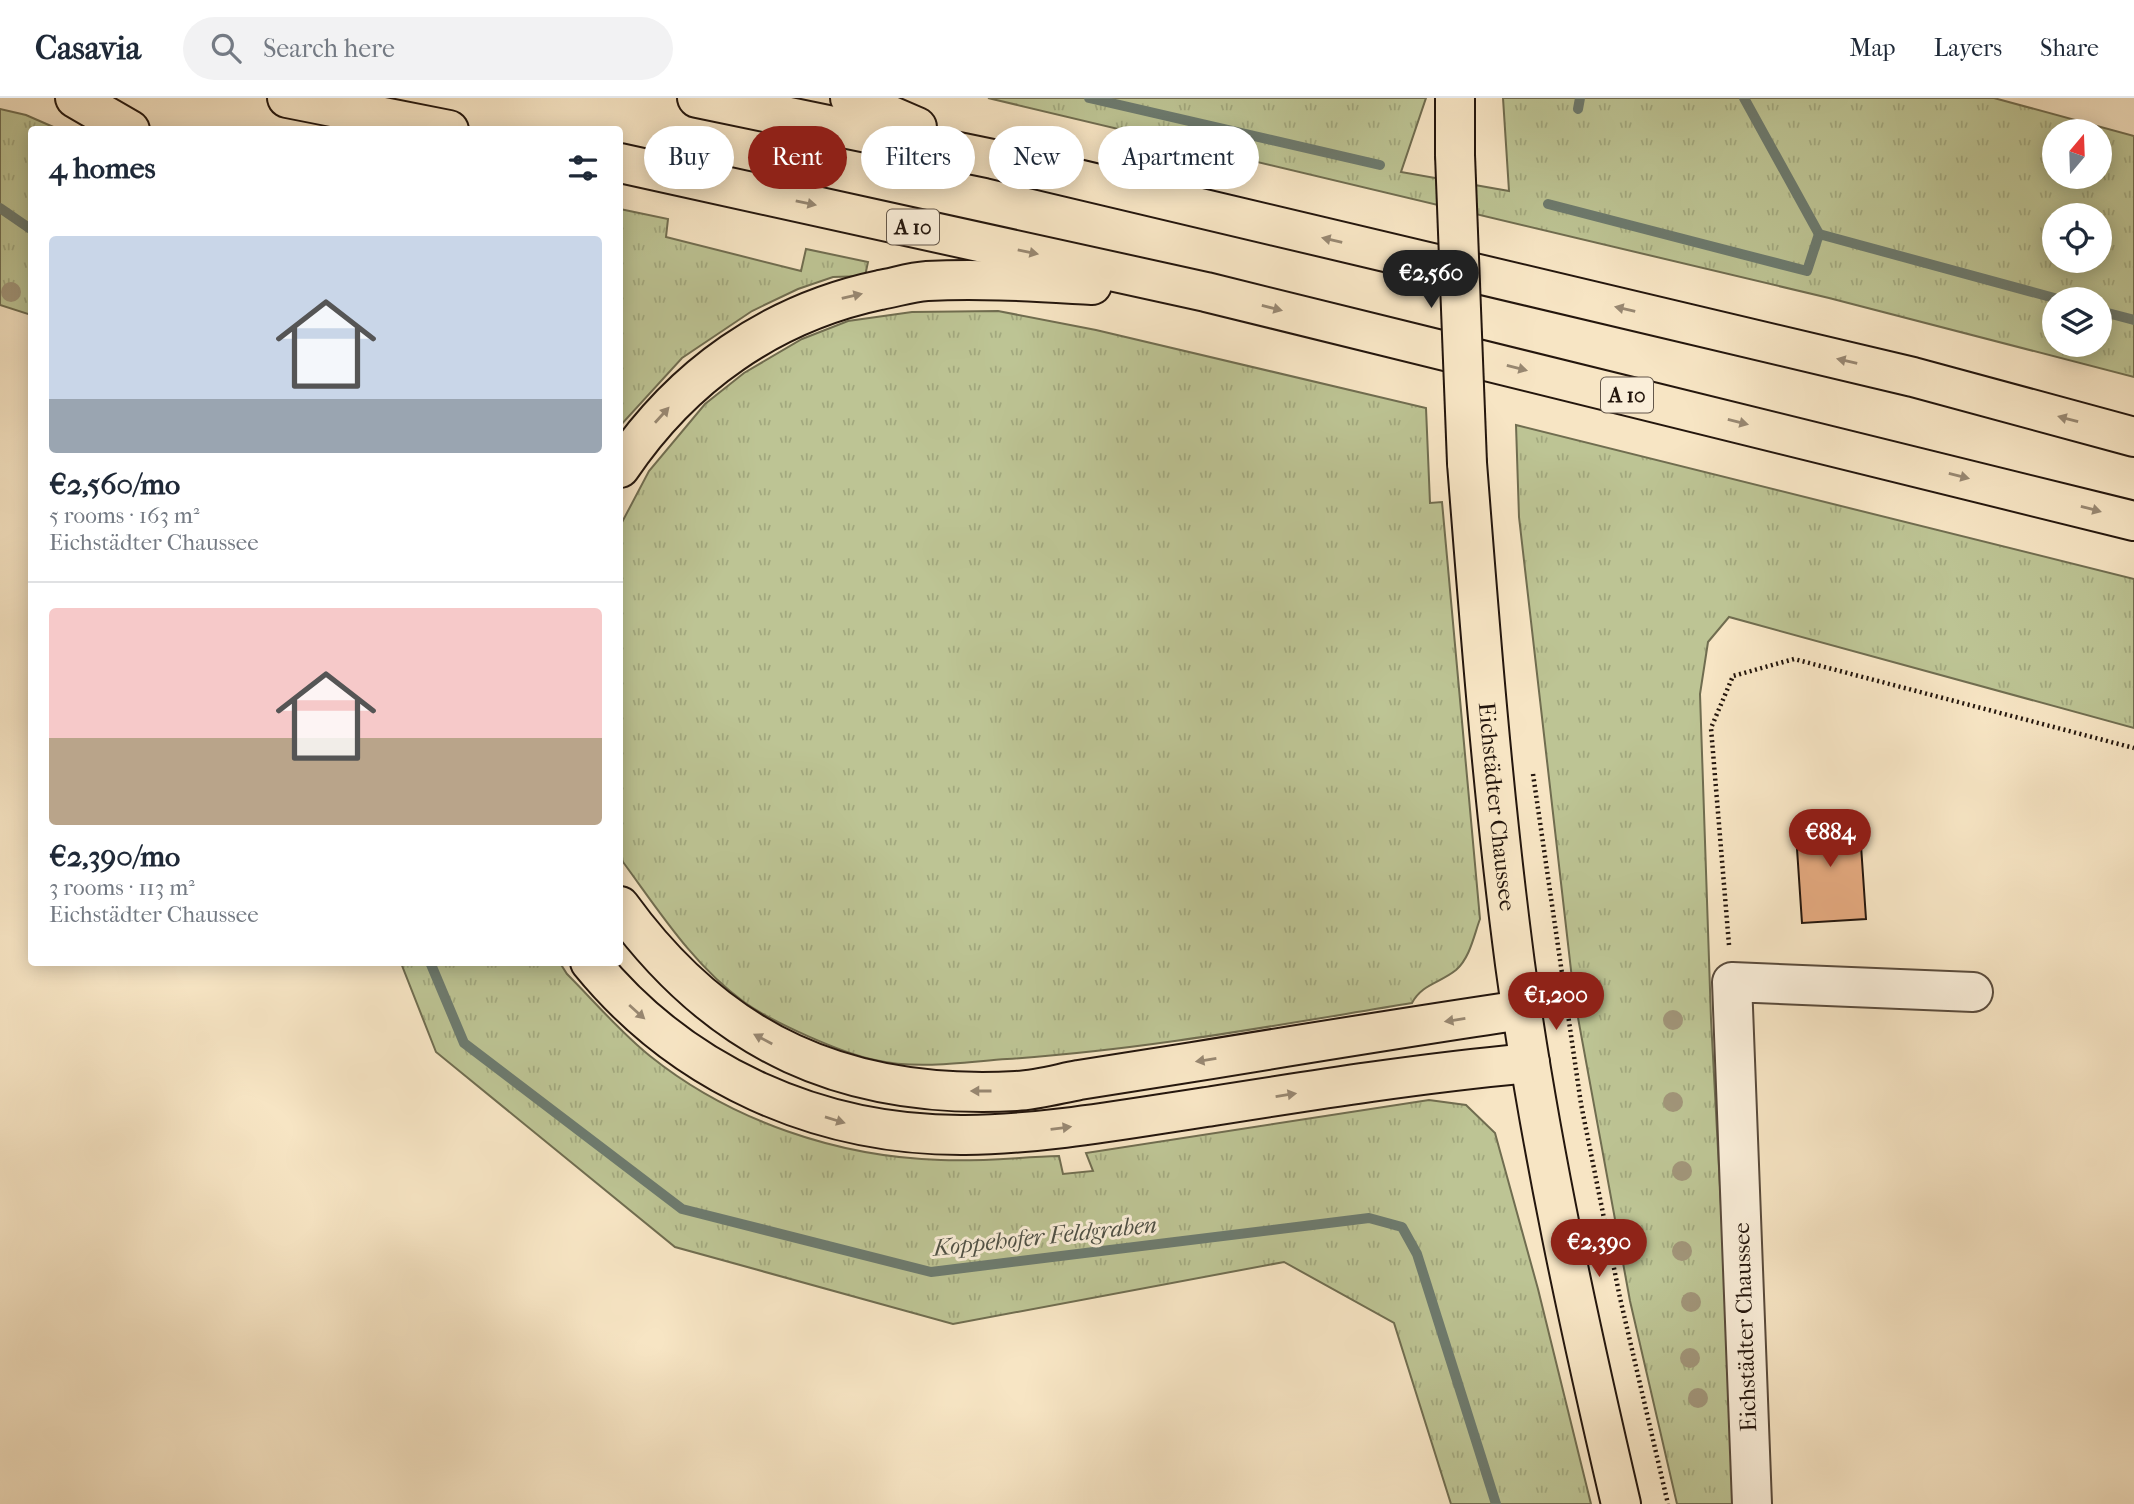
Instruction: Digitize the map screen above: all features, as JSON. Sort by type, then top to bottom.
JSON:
[{"type":"main road","points":[[75,98],[123,126]]},
{"type":"main road","points":[[288,98],[429,126]]},
{"type":"main road","points":[[698,98],[989,158]]},
{"type":"main road","points":[[850,98],[989,157]]},
{"type":"main road","name":"Eichstädter Chaussee","points":[[1455,98],[1467,463],[1487,722],[1530,1063],[1569,1282],[1620,1504]]},
{"type":"main road","name":"A 10","points":[[623,164],[1206,292],[2134,521]]},
{"type":"main road","points":[[1084,181],[1900,374],[2134,437]]},
{"type":"main road","points":[[623,464],[647,431],[705,372],[751,340],[795,316],[843,298],[925,281],[1025,282],[1206,292]]},
{"type":"main road","points":[[623,910],[648,945],[711,1004],[754,1035],[841,1073],[881,1085],[922,1090],[1018,1091],[1522,1010]]},
{"type":"main road","points":[[593,966],[606,982],[660,1033],[720,1074],[767,1097],[807,1112],[880,1130],[965,1135],[1039,1131],[1429,1073],[1530,1063]]},
{"type":"lane","points":[[1732,982],[1973,992]]},
{"type":"lane","name":"Eichstädter Chaussee","points":[[1732,982],[1752,1504]]},
{"type":"path","points":[[1732,982],[1711,728],[1733,676],[1794,659],[2134,748]]},
{"type":"path","points":[[1532,764],[1581,1104],[1620,1298],[1668,1504]]},
{"type":"green space","points":[[988,98],[1426,98],[1401,172],[1509,191],[1503,98],[1994,98],[2071,119],[2042,119],[2042,189],[2112,189],[2112,130],[2134,136],[2134,377],[2057,357],[2112,357],[2112,287],[2042,287],[2042,353],[1829,298],[1259,162],[1259,126],[1106,126]]},
{"type":"green space","points":[[0,109],[26,115],[51,126],[28,126],[28,314],[0,305]]},
{"type":"green space","points":[[623,210],[668,219],[666,237],[801,271],[806,249],[868,262],[865,276],[833,277],[798,289],[752,311],[682,358],[623,423]]},
{"type":"green space","points":[[998,311],[1096,330],[1426,408],[1430,503],[1442,502],[1480,919],[1468,953],[1456,970],[1421,992],[1412,1003],[1109,1050],[941,1064],[907,1064],[861,1056],[826,1044],[772,1019],[726,988],[693,955],[623,862],[623,520],[649,471],[705,404],[744,373],[802,339],[848,321],[912,312]]},
{"type":"green space","points":[[1516,425],[2134,579],[2134,728],[1729,617],[1708,642],[1700,694],[1711,1019],[1737,1504],[1677,1504],[1630,1301],[1574,996],[1519,517]]},
{"type":"green space","points":[[402,966],[562,966],[639,1047],[682,1079],[751,1117],[825,1143],[863,1152],[941,1160],[1059,1156],[1063,1174],[1093,1171],[1086,1153],[1429,1100],[1466,1105],[1495,1133],[1538,1289],[1591,1504],[1451,1504],[1394,1323],[1284,1262],[953,1324],[675,1247],[436,1052]]},
{"type":"building","points":[[1859,816],[1866,919],[1802,923],[1795,819]]},
{"type":"waterway","points":[[1089,98],[1380,165]]},
{"type":"waterway","points":[[1578,109],[1580,98]]},
{"type":"waterway","points":[[1744,98],[1819,234]]},
{"type":"waterway","points":[[1548,204],[1807,271],[1819,234],[2042,295]]},
{"type":"waterway","name":"Koppehofer Feldgraben","points":[[0,208],[28,227]]},
{"type":"waterway","points":[[2112,314],[2134,320]]},
{"type":"waterway","name":"Koppehofer Feldgraben","points":[[432,966],[464,1043],[682,1209],[931,1272],[1369,1218],[1402,1227],[1417,1254],[1496,1504]]}]
